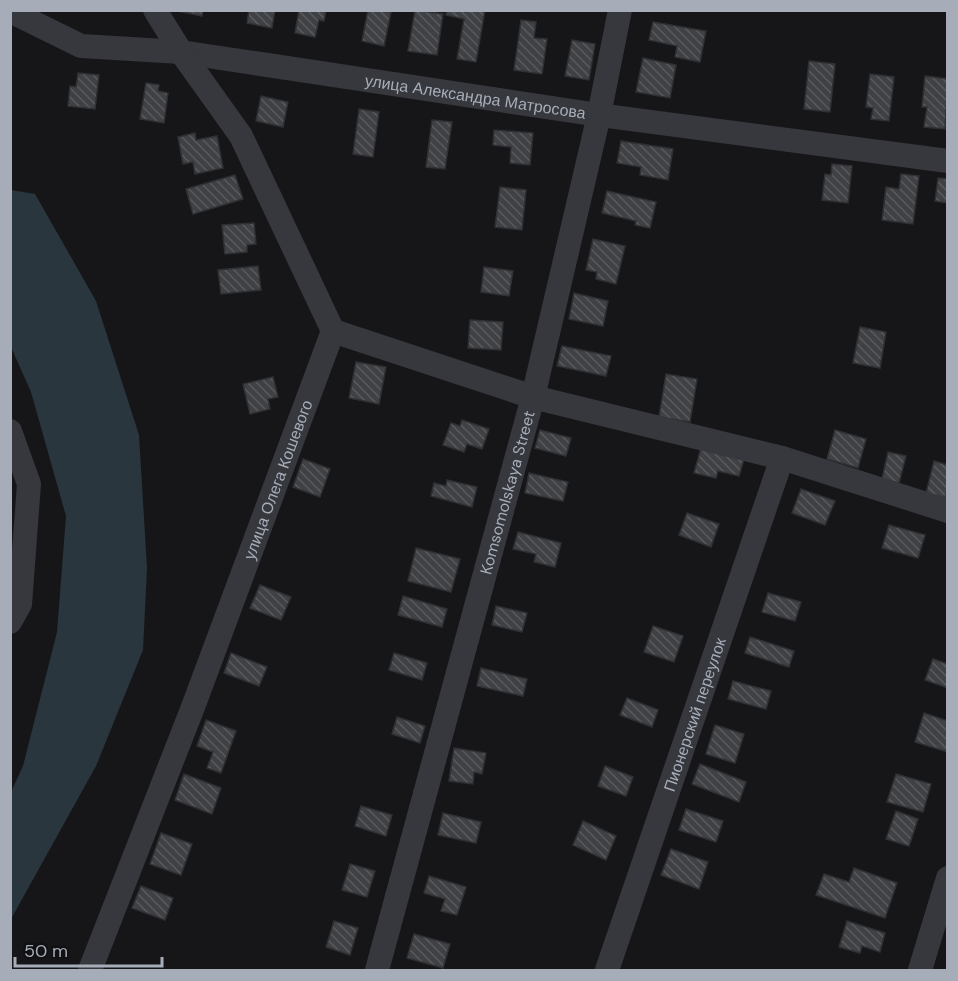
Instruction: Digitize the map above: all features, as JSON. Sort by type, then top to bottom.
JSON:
[{"type":"street","points":[[155,10],[181,52],[242,136],[333,331],[533,397],[782,458],[948,511]]},
{"type":"street","name":"Komsomolskaya Street","points":[[377,970],[533,397],[599,115],[620,10]]},
{"type":"street","name":"улица Александра Матросова","points":[[10,11],[81,46],[181,52],[599,115],[948,161]]},
{"type":"street","name":"улица Олега Кошевого","points":[[90,970],[197,696],[333,331]]},
{"type":"street","points":[[10,431],[29,484],[20,604],[10,622]]},
{"type":"street","name":"Пионерский переулок","points":[[607,970],[782,458]]},
{"type":"street","points":[[920,970],[948,878]]},
{"type":"shaded area","points":[[11,190],[35,194],[96,301],[139,435],[147,568],[143,650],[96,766],[11,919],[11,792],[23,766],[57,632],[66,516],[31,392],[11,347]]},
{"type":"building","points":[[173,10],[203,10],[202,16]]},
{"type":"building","points":[[249,10],[275,10],[272,28],[247,23]]},
{"type":"building","points":[[299,10],[326,10],[324,21],[319,20],[315,37],[295,33]]},
{"type":"building","points":[[368,10],[391,12],[384,46],[362,41]]},
{"type":"building","points":[[415,10],[443,14],[437,55],[408,51]]},
{"type":"building","points":[[447,10],[485,10],[476,62],[457,59],[464,19],[446,15]]},
{"type":"building","points":[[521,20],[536,22],[534,38],[547,39],[542,74],[514,70]]},
{"type":"building","points":[[653,22],[706,31],[700,62],[675,57],[677,46],[649,40]]},
{"type":"building","points":[[572,40],[595,44],[589,80],[565,76]]},
{"type":"building","points":[[643,58],[676,65],[670,98],[636,92]]},
{"type":"building","points":[[809,61],[835,64],[830,112],[804,109]]},
{"type":"building","points":[[78,73],[99,75],[95,109],[68,106],[70,86],[76,87]]},
{"type":"building","points":[[870,74],[894,77],[889,121],[871,119],[873,108],[866,107]]},
{"type":"building","points":[[925,76],[948,79],[945,129],[924,127],[927,107],[922,107]]},
{"type":"building","points":[[146,83],[159,85],[158,91],[168,93],[164,123],[140,119]]},
{"type":"building","points":[[261,96],[288,102],[283,127],[256,121]]},
{"type":"building","points":[[359,109],[379,112],[373,157],[353,154]]},
{"type":"building","points":[[432,120],[452,122],[445,169],[426,167]]},
{"type":"building","points":[[494,130],[533,133],[530,165],[510,163],[511,147],[493,145]]},
{"type":"building","points":[[195,133],[196,140],[217,136],[223,168],[195,174],[193,162],[183,164],[178,137]]},
{"type":"building","points":[[621,141],[673,149],[668,180],[640,175],[641,167],[617,163]]},
{"type":"building","points":[[832,164],[852,166],[848,203],[822,200],[825,174],[831,175]]},
{"type":"building","points":[[901,174],[919,176],[913,224],[882,220],[886,187],[899,189]]},
{"type":"building","points":[[235,175],[243,199],[193,214],[186,189]]},
{"type":"building","points":[[938,178],[948,179],[948,203],[935,201]]},
{"type":"building","points":[[500,187],[526,190],[522,230],[495,227]]},
{"type":"building","points":[[607,191],[656,202],[650,228],[635,225],[636,221],[602,213]]},
{"type":"building","points":[[254,223],[256,244],[247,245],[247,252],[225,254],[222,225]]},
{"type":"building","points":[[593,239],[625,246],[616,284],[596,279],[597,272],[586,270]]},
{"type":"building","points":[[258,266],[261,290],[221,294],[218,270]]},
{"type":"building","points":[[484,267],[513,271],[509,296],[481,292]]},
{"type":"building","points":[[574,293],[608,301],[603,326],[569,319]]},
{"type":"building","points":[[470,320],[503,322],[501,350],[468,348]]},
{"type":"building","points":[[860,327],[886,332],[880,368],[853,363]]},
{"type":"building","points":[[562,346],[611,356],[606,376],[557,366]]},
{"type":"building","points":[[356,362],[386,367],[379,404],[349,398]]},
{"type":"building","points":[[666,374],[697,379],[690,422],[659,417]]},
{"type":"building","points":[[273,377],[278,397],[268,399],[270,409],[250,414],[243,384]]},
{"type":"building","points":[[462,420],[489,429],[482,449],[467,444],[464,452],[443,445],[451,423],[460,426]]},
{"type":"building","points":[[540,430],[571,438],[566,456],[535,448]]},
{"type":"building","points":[[835,430],[866,439],[858,468],[827,459]]},
{"type":"building","points":[[701,448],[744,459],[739,476],[718,471],[716,478],[694,473]]},
{"type":"building","points":[[888,452],[906,456],[899,483],[882,479]]},
{"type":"building","points":[[303,459],[330,469],[320,497],[293,487]]},
{"type":"building","points":[[934,461],[948,465],[948,489],[945,498],[926,493]]},
{"type":"building","points":[[529,473],[568,482],[563,501],[525,493]]},
{"type":"building","points":[[447,480],[477,487],[472,507],[431,496],[434,483],[446,486]]},
{"type":"building","points":[[801,489],[835,501],[825,525],[792,513]]},
{"type":"building","points":[[687,513],[719,524],[711,547],[679,535]]},
{"type":"building","points":[[889,525],[925,535],[918,558],[882,548]]},
{"type":"building","points":[[518,532],[561,543],[555,567],[534,562],[536,554],[513,549]]},
{"type":"building","points":[[416,548],[460,559],[451,592],[408,581]]},
{"type":"building","points":[[260,585],[291,597],[281,620],[250,608]]},
{"type":"building","points":[[768,593],[801,602],[795,621],[762,612]]},
{"type":"building","points":[[403,596],[447,609],[442,627],[398,615]]},
{"type":"building","points":[[496,606],[527,613],[522,632],[492,625]]},
{"type":"building","points":[[653,626],[683,636],[674,662],[644,652]]},
{"type":"building","points":[[750,637],[794,651],[789,667],[745,653]]},
{"type":"building","points":[[231,653],[267,667],[259,686],[224,673]]},
{"type":"building","points":[[394,653],[427,663],[422,680],[389,670]]},
{"type":"building","points":[[933,659],[948,664],[948,688],[925,680]]},
{"type":"building","points":[[481,668],[527,679],[523,696],[477,686]]},
{"type":"building","points":[[733,681],[771,691],[766,709],[728,699]]},
{"type":"building","points":[[627,698],[658,710],[652,727],[620,715]]},
{"type":"building","points":[[924,713],[948,721],[948,752],[915,742]]},
{"type":"building","points":[[397,717],[425,726],[420,743],[392,734]]},
{"type":"building","points":[[206,720],[236,731],[221,773],[207,768],[213,752],[197,746]]},
{"type":"building","points":[[715,725],[744,734],[735,763],[706,754]]},
{"type":"building","points":[[454,748],[486,753],[482,774],[474,772],[473,784],[449,781]]},
{"type":"building","points":[[700,764],[746,782],[739,802],[692,784]]},
{"type":"building","points":[[605,766],[633,777],[626,796],[598,786]]},
{"type":"building","points":[[184,774],[221,788],[212,814],[175,800]]},
{"type":"building","points":[[896,774],[931,784],[923,812],[887,802]]},
{"type":"building","points":[[361,806],[392,815],[386,836],[355,826]]},
{"type":"building","points":[[686,809],[723,821],[716,842],[679,830]]},
{"type":"building","points":[[896,811],[918,819],[909,846],[886,839]]},
{"type":"building","points":[[443,813],[481,822],[476,843],[438,835]]},
{"type":"building","points":[[583,821],[616,836],[606,860],[573,845]]},
{"type":"building","points":[[161,833],[192,844],[181,875],[150,864]]},
{"type":"building","points":[[671,849],[708,862],[699,889],[661,875]]},
{"type":"building","points":[[350,864],[375,871],[367,897],[342,890]]},
{"type":"building","points":[[854,868],[897,883],[885,918],[816,895],[824,874],[849,882]]},
{"type":"building","points":[[429,876],[466,887],[457,915],[441,911],[445,899],[424,893]]},
{"type":"building","points":[[141,886],[173,898],[165,920],[132,908]]},
{"type":"building","points":[[334,921],[358,928],[350,955],[326,947]]},
{"type":"building","points":[[847,921],[885,933],[880,952],[862,946],[860,953],[839,947]]},
{"type":"building","points":[[414,934],[450,944],[443,968],[407,958]]}]
